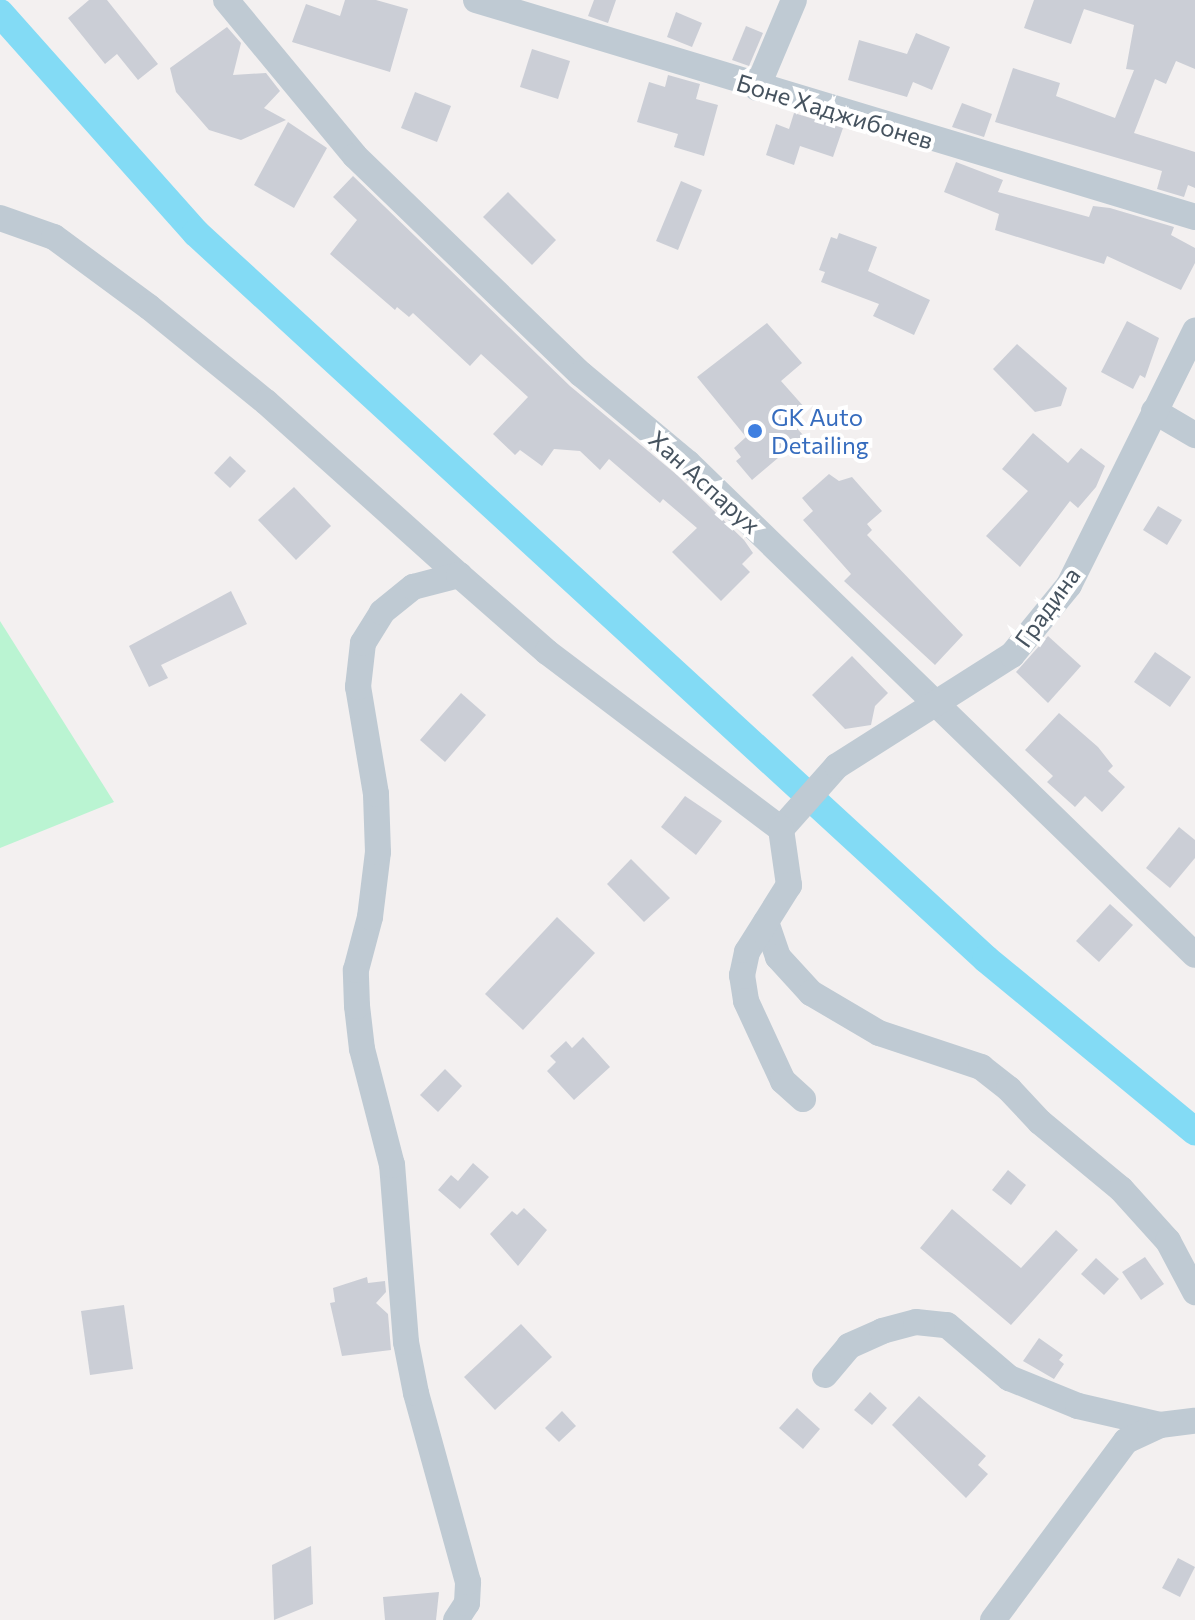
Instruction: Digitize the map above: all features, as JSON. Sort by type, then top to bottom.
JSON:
[{"type":"street","name":"Хан Аспарух","points":[[226,0],[355,156],[581,374],[699,472],[935,707],[1195,955]]},
{"type":"street","name":"Боне Хаджибонев","points":[[476,0],[757,88],[1195,217]]},
{"type":"street","points":[[757,88],[794,0]]},
{"type":"street","points":[[0,218],[54,237],[149,307],[266,402],[571,671],[781,829],[789,885],[747,952],[742,975],[746,1001],[783,1081],[803,1099]]},
{"type":"street","name":"Градина","points":[[781,829],[837,766],[935,707],[1012,655],[1069,585],[1195,331]]},
{"type":"street","points":[[1154,411],[1195,435]]},
{"type":"street","points":[[456,1620],[467,1603],[468,1582],[406,1342],[392,1165],[362,1049],[356,970],[370,917],[378,852],[376,794],[358,687],[363,643],[382,612],[413,587],[459,575]]},
{"type":"street","points":[[766,922],[778,957],[811,993],[879,1033],[981,1067],[1009,1089],[1040,1122],[1121,1189],[1168,1241],[1195,1292]]},
{"type":"street","points":[[825,1375],[849,1346],[882,1331],[916,1322],[947,1325],[1009,1378],[1078,1406],[1160,1425]]},
{"type":"street","points":[[993,1620],[1126,1441],[1160,1425],[1195,1421]]},
{"type":"green space","points":[[0,621],[114,802],[0,848]]},
{"type":"building","points":[[89,0],[107,0],[158,64],[138,80],[117,54],[105,64],[68,18]]},
{"type":"building","points":[[345,0],[376,0],[408,9],[390,72],[292,42],[306,4],[340,16]]},
{"type":"building","points":[[594,0],[616,0],[608,23],[588,16]]},
{"type":"building","points":[[1034,0],[1195,0],[1195,69],[1176,61],[1166,84],[1155,79],[1134,133],[1195,152],[1195,188],[1188,185],[1184,197],[1157,189],[1162,171],[995,122],[1013,68],[1060,83],[1056,96],[1115,118],[1134,70],[1126,69],[1134,25],[1084,9],[1071,44],[1024,28]]},
{"type":"building","points":[[676,12],[702,23],[692,47],[667,37]]},
{"type":"building","points":[[746,26],[763,33],[749,66],[732,60]]},
{"type":"building","points":[[227,27],[241,43],[233,75],[266,73],[280,91],[264,108],[286,120],[241,140],[209,130],[176,92],[170,68]]},
{"type":"building","points":[[916,33],[950,47],[932,90],[913,82],[907,97],[848,80],[859,40],[907,54]]},
{"type":"building","points":[[532,49],[570,61],[558,99],[520,87]]},
{"type":"building","points":[[668,75],[700,84],[696,99],[718,105],[704,156],[674,147],[678,134],[637,122],[649,82],[665,87]]},
{"type":"building","points":[[415,92],[451,106],[437,142],[401,128]]},
{"type":"building","points":[[962,103],[992,114],[984,137],[952,127]]},
{"type":"building","points":[[794,113],[843,128],[833,157],[800,146],[794,165],[766,155],[776,124],[789,129]]},
{"type":"building","points":[[288,122],[327,148],[294,208],[254,185]]},
{"type":"building","points":[[956,162],[1003,180],[998,192],[1089,217],[1093,206],[1110,208],[1174,227],[1171,235],[1195,248],[1195,263],[1181,290],[1107,256],[1104,264],[995,230],[999,214],[944,192]]},
{"type":"building","points":[[353,176],[570,386],[677,475],[744,540],[753,553],[742,564],[750,572],[721,601],[672,552],[697,528],[663,499],[660,503],[609,459],[600,470],[580,451],[554,449],[542,466],[520,450],[515,455],[493,434],[528,397],[481,354],[470,366],[413,313],[409,317],[397,307],[395,310],[330,254],[357,220],[333,197]]},
{"type":"building","points":[[681,181],[702,190],[678,250],[656,241]]},
{"type":"building","points":[[508,192],[556,240],[532,265],[483,217]]},
{"type":"building","points":[[839,233],[877,247],[868,271],[930,300],[914,335],[873,316],[879,304],[821,282],[825,272],[819,270],[831,237],[837,239]]},
{"type":"building","points":[[1127,321],[1159,338],[1145,378],[1140,375],[1133,389],[1101,372]]},
{"type":"building","points":[[767,323],[802,363],[781,381],[805,408],[790,421],[804,436],[752,480],[736,461],[741,457],[734,448],[746,437],[697,377]]},
{"type":"building","points":[[1017,344],[1067,388],[1061,406],[1035,412],[993,369]]},
{"type":"building","points":[[1033,433],[1068,463],[1081,448],[1105,466],[1096,487],[1078,508],[1070,501],[1020,567],[986,536],[1028,491],[1002,469]]},
{"type":"building","points":[[230,456],[246,471],[230,488],[214,473]]},
{"type":"building","points":[[829,474],[839,481],[852,477],[882,511],[867,524],[872,530],[867,535],[963,635],[935,665],[844,581],[851,574],[803,520],[813,511],[802,498]]},
{"type":"building","points":[[294,487],[331,526],[296,560],[258,520]]},
{"type":"building","points":[[1158,506],[1182,520],[1167,545],[1143,530]]},
{"type":"building","points":[[231,591],[247,624],[161,665],[168,678],[149,687],[129,646]]},
{"type":"building","points":[[1048,636],[1081,666],[1048,703],[1016,672]]},
{"type":"building","points":[[1155,652],[1191,677],[1170,707],[1134,682]]},
{"type":"building","points":[[852,656],[888,693],[875,706],[871,725],[845,729],[812,695]]},
{"type":"building","points":[[461,693],[486,715],[445,762],[420,740]]},
{"type":"building","points":[[1059,713],[1098,747],[1113,766],[1108,771],[1125,787],[1102,812],[1085,796],[1075,807],[1047,782],[1053,776],[1025,750]]},
{"type":"building","points":[[685,796],[722,821],[696,855],[661,827]]},
{"type":"building","points":[[1179,827],[1195,840],[1195,858],[1170,888],[1146,868]]},
{"type":"building","points":[[631,859],[670,898],[644,922],[607,884]]},
{"type":"building","points":[[1110,904],[1133,925],[1099,962],[1076,941]]},
{"type":"building","points":[[557,917],[595,953],[523,1030],[485,994]]},
{"type":"building","points":[[583,1037],[610,1067],[574,1100],[547,1071],[556,1062],[550,1056],[566,1041],[572,1048]]},
{"type":"building","points":[[445,1069],[462,1086],[438,1112],[420,1095]]},
{"type":"building","points":[[473,1163],[489,1177],[460,1209],[438,1190],[451,1175],[458,1181]]},
{"type":"building","points":[[1008,1170],[1026,1185],[1011,1205],[992,1190]]},
{"type":"building","points":[[524,1208],[547,1230],[518,1266],[490,1234],[512,1211],[517,1215]]},
{"type":"building","points":[[952,1209],[1021,1268],[1056,1230],[1078,1250],[1011,1325],[920,1248]]},
{"type":"building","points":[[1145,1257],[1164,1284],[1141,1300],[1122,1272]]},
{"type":"building","points":[[1096,1258],[1119,1279],[1104,1295],[1081,1274]]},
{"type":"building","points":[[367,1277],[368,1283],[385,1281],[386,1292],[376,1303],[388,1314],[391,1350],[342,1356],[330,1303],[335,1302],[333,1288]]},
{"type":"building","points":[[124,1305],[133,1369],[90,1375],[81,1311]]},
{"type":"building","points":[[521,1324],[552,1357],[495,1410],[464,1377]]},
{"type":"building","points":[[1039,1338],[1063,1355],[1059,1360],[1064,1364],[1054,1379],[1023,1361]]},
{"type":"building","points":[[870,1392],[887,1408],[872,1425],[854,1410]]},
{"type":"building","points":[[919,1396],[986,1456],[978,1465],[988,1474],[966,1498],[892,1425]]},
{"type":"building","points":[[797,1408],[820,1429],[803,1449],[779,1428]]},
{"type":"building","points":[[562,1411],[576,1426],[559,1442],[545,1428]]},
{"type":"building","points":[[311,1546],[313,1604],[274,1620],[272,1565]]},
{"type":"building","points":[[1178,1558],[1195,1567],[1180,1597],[1162,1588]]},
{"type":"building","points":[[439,1592],[436,1620],[385,1620],[383,1597]]},
{"type":"waterway","points":[[0,13],[196,233],[986,959],[1195,1131]]},
{"type":"place","name":"GK Auto Detailing","points":[[755,431]]}]
